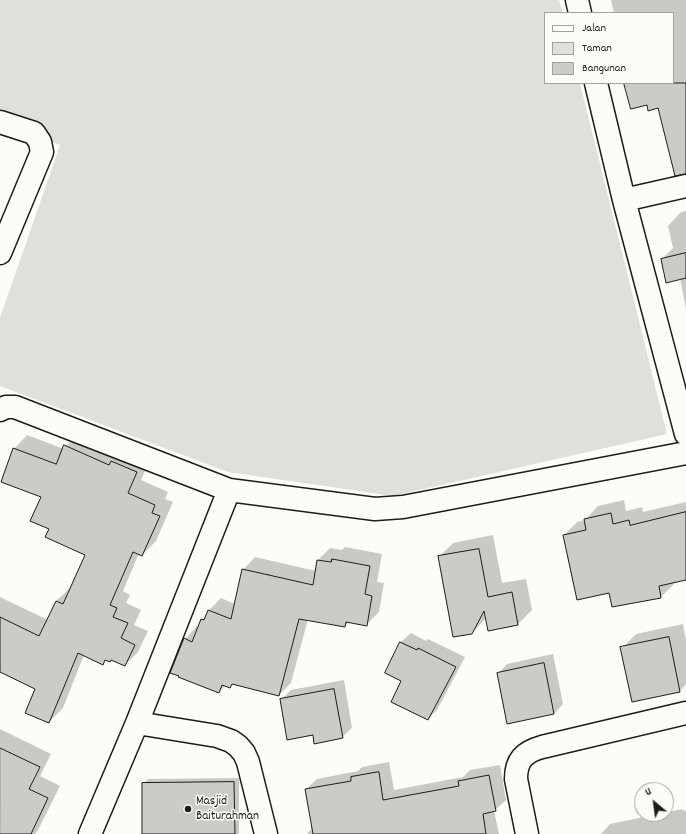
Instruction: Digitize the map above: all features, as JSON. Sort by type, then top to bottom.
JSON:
[{"type":"street","points":[[577,0],[580,12]]},
{"type":"street","points":[[596,84],[624,200],[686,434]]},
{"type":"street","points":[[0,122],[34,134],[40,142],[42,152],[0,253]]},
{"type":"street","points":[[624,200],[686,186]]},
{"type":"street","points":[[0,410],[6,407],[16,407],[229,490],[374,509],[403,507],[686,453]]},
{"type":"street","points":[[90,834],[137,723],[229,490]]},
{"type":"street","points":[[527,834],[516,779],[516,770],[519,761],[525,755],[532,750],[542,747],[686,713]]},
{"type":"street","points":[[137,723],[216,736],[231,741],[238,746],[244,753],[248,762],[266,834]]},
{"type":"green space","points":[[0,0],[559,0],[563,12],[544,12],[544,84],[580,84],[667,434],[393,496],[228,472],[0,386],[0,318],[60,145],[0,124]]},
{"type":"building","points":[[686,83],[686,174],[675,176],[658,108],[648,111],[647,105],[631,109],[624,84]]},
{"type":"building","points":[[686,253],[686,278],[666,283],[661,259]]},
{"type":"building","points":[[64,445],[109,465],[111,461],[137,472],[128,493],[155,505],[152,513],[160,516],[142,556],[133,552],[110,605],[117,608],[113,617],[128,623],[121,638],[135,645],[125,666],[111,660],[110,662],[105,660],[103,665],[78,653],[49,723],[25,713],[35,689],[0,672],[0,617],[39,636],[56,601],[63,604],[85,555],[45,537],[49,529],[30,521],[41,497],[1,482],[13,448],[56,464]]},
{"type":"building","points":[[686,512],[686,580],[659,586],[661,598],[612,607],[609,593],[577,600],[563,535],[586,530],[584,519],[611,513],[613,524],[629,520],[630,525]]},
{"type":"building","points":[[479,549],[488,597],[512,592],[518,625],[488,631],[484,611],[472,634],[453,637],[438,556]]},
{"type":"building","points":[[332,559],[370,566],[365,594],[372,596],[367,626],[346,622],[345,627],[299,619],[279,696],[232,684],[230,688],[222,685],[219,693],[170,673],[184,638],[192,642],[201,619],[204,620],[208,610],[231,619],[242,569],[313,585],[317,560],[331,562]]},
{"type":"building","points":[[669,637],[680,692],[632,702],[620,647]]},
{"type":"building","points":[[400,642],[417,650],[418,648],[456,667],[428,720],[391,702],[401,681],[385,673]]},
{"type":"building","points":[[544,663],[554,714],[507,724],[497,673]]},
{"type":"building","points":[[334,689],[343,738],[314,744],[313,735],[287,740],[280,699]]},
{"type":"building","points":[[0,748],[40,767],[29,789],[48,798],[31,834],[0,834]]},
{"type":"building","points":[[379,772],[383,800],[459,786],[458,781],[489,775],[496,811],[483,814],[486,834],[313,834],[305,789],[351,781],[351,777]]},
{"type":"building","name":"Masjid Baiturahman","points":[[234,782],[235,834],[142,834],[142,783]]},
{"type":"place","name":"Masjid Baiturahman","points":[[188,809]]}]
